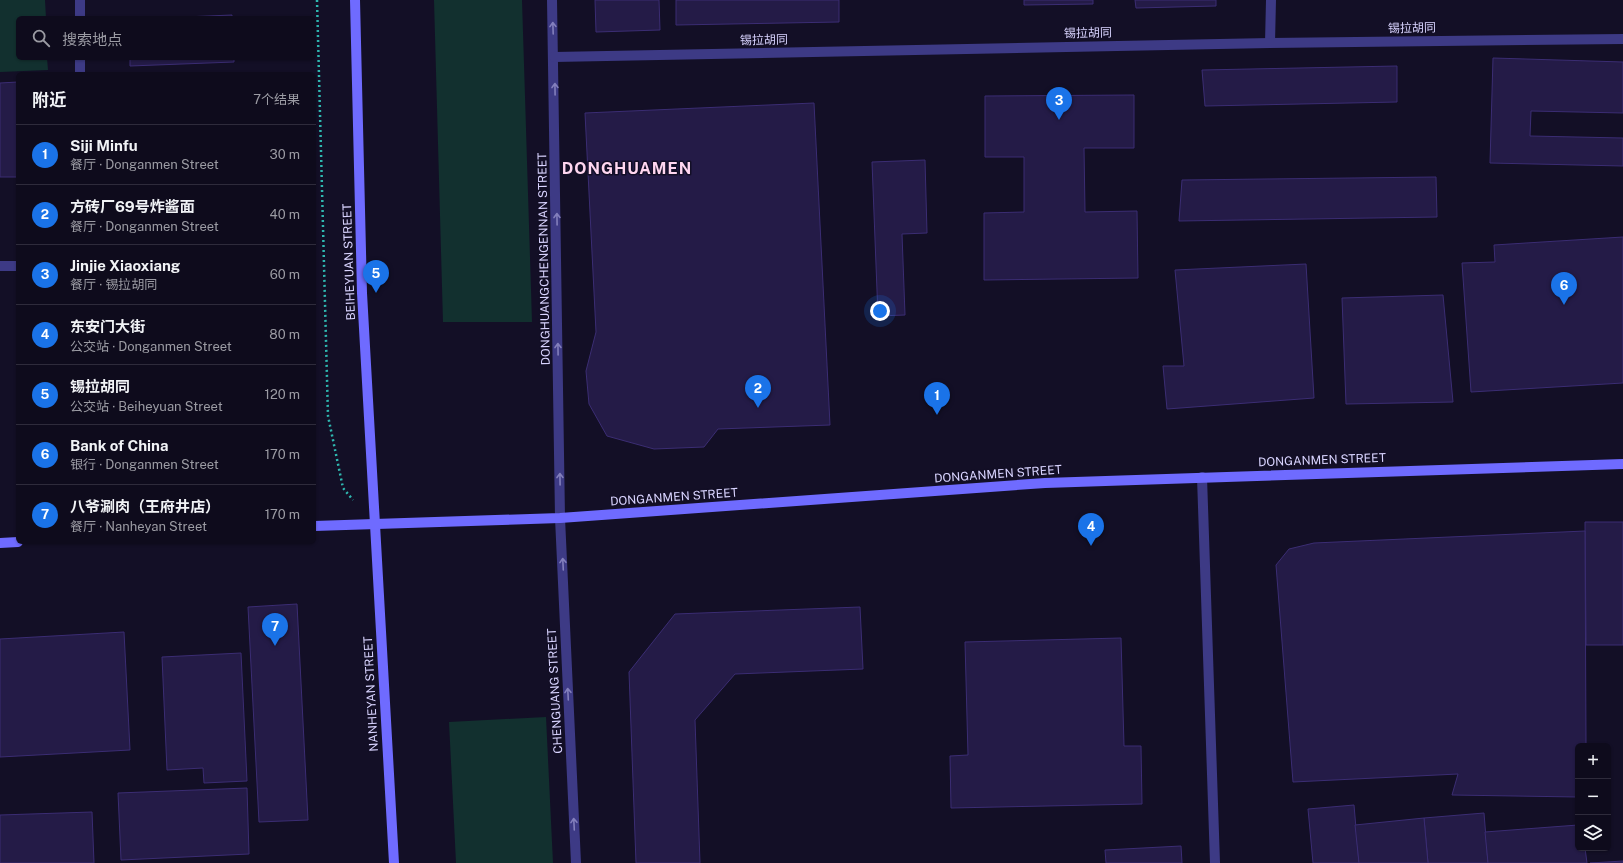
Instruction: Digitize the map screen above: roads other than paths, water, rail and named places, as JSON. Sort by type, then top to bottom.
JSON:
[{"type":"main road","name":"BEIHEYUAN STREET","points":[[355,0],[362,293],[375,523]]},
{"type":"main road","name":"DONGANMEN STREET","points":[[316,526],[560,518],[1045,483],[1623,464]]},
{"type":"main road","name":"NANHEYAN STREET","points":[[375,523],[394,863]]},
{"type":"main road","points":[[0,543],[16,542]]},
{"type":"street","points":[[80,0],[80,16]]},
{"type":"street","name":"DONGHUANGCHENGENNAN STREET","points":[[552,0],[560,518]]},
{"type":"street","points":[[1270,43],[1272,0]]},
{"type":"street","name":"锡拉胡同","points":[[554,56],[1270,43],[1623,39]]},
{"type":"street","points":[[80,60],[80,72]]},
{"type":"street","points":[[0,266],[16,266]]},
{"type":"street","points":[[1202,477],[1214,863]]},
{"type":"street","name":"CHENGUANG STREET","points":[[560,518],[576,863]]},
{"type":"place","name":"Jinjie Xiaoxiang","points":[[1059,120]]},
{"type":"place","name":"锡拉胡同","points":[[376,293]]},
{"type":"place","name":"Bank of China","points":[[1564,305]]},
{"type":"place","name":"方砖厂69号炸酱面","points":[[758,408]]},
{"type":"place","name":"Siji Minfu","points":[[937,415]]},
{"type":"place","name":"东安门大街","points":[[1091,546]]},
{"type":"place","name":"八爷涮肉（王府井店）","points":[[275,646]]},
{"type":"district","name":"DONGHUAMEN","points":[[627,168]]}]
